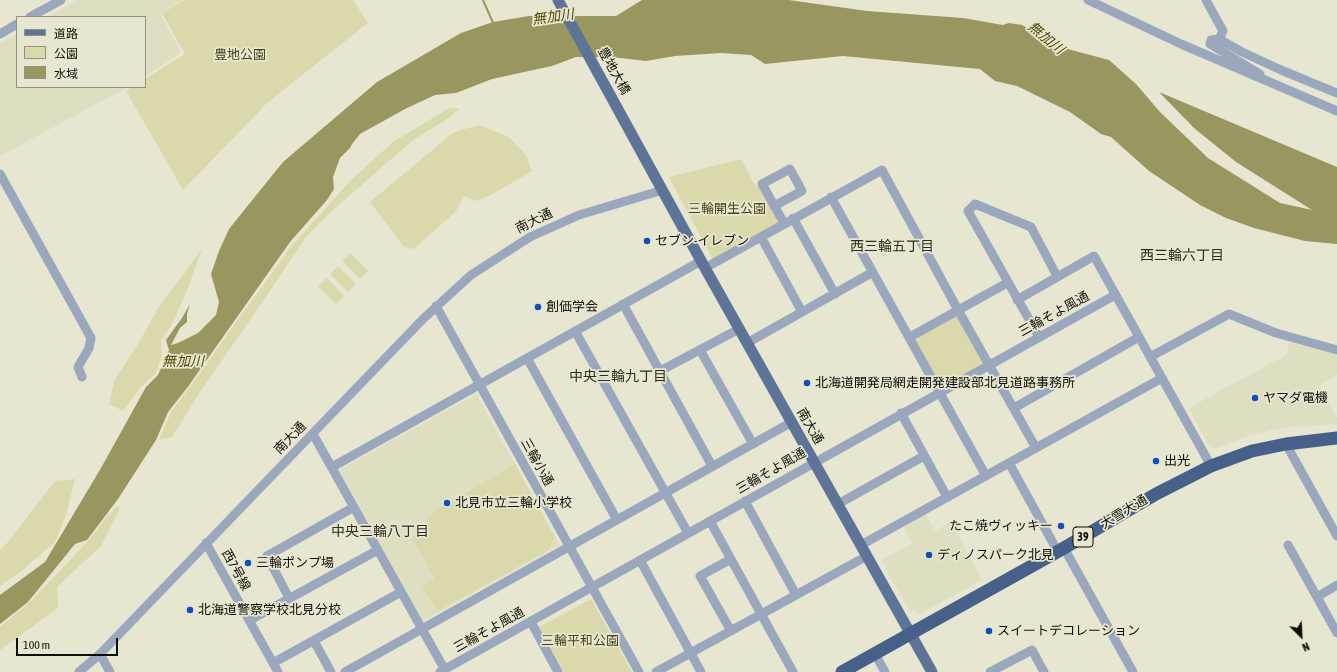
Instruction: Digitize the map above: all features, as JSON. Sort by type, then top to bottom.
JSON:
[{"type":"highway","name":"大雪大通","points":[[842,672],[1061,550],[1156,494],[1211,466],[1252,451],[1286,444],[1337,438]]},
{"type":"main road","name":"豊地大橋","points":[[558,0],[663,190]]},
{"type":"main road","name":"南大通","points":[[663,190],[703,265],[932,672]]},
{"type":"street","points":[[32,16],[61,0]]},
{"type":"street","points":[[1088,0],[1181,44],[1253,75],[1261,77],[1337,111]]},
{"type":"street","points":[[1206,0],[1222,31],[1219,39]]},
{"type":"street","points":[[0,34],[16,25]]},
{"type":"street","points":[[1261,77],[1260,73],[1210,44],[1211,40],[1219,39],[1242,52],[1337,93]]},
{"type":"street","points":[[774,206],[802,191],[790,169],[762,184],[774,206],[784,224]]},
{"type":"street","points":[[332,468],[623,304],[761,237],[882,170],[958,310],[1036,448]]},
{"type":"street","points":[[0,174],[91,338],[89,348],[78,367],[82,377]]},
{"type":"street","name":"南大通","points":[[79,672],[100,654],[436,306],[471,275],[530,237],[579,215],[663,190]]},
{"type":"street","points":[[831,197],[986,476]]},
{"type":"street","points":[[1039,337],[968,211],[975,204],[1031,227],[1058,276]]},
{"type":"street","points":[[793,218],[835,294]]},
{"type":"street","points":[[761,237],[802,312]]},
{"type":"street","points":[[1017,300],[1094,256],[1211,466]]},
{"type":"street","points":[[747,343],[873,272]]},
{"type":"street","points":[[910,337],[1007,282]]},
{"type":"street","name":"三輪そよ風通","points":[[444,671],[814,462],[1115,295]]},
{"type":"street","points":[[623,304],[712,466]]},
{"type":"street","name":"三輪小通","points":[[436,306],[639,672]]},
{"type":"street","points":[[1150,357],[1229,314],[1276,333],[1337,350]]},
{"type":"street","points":[[660,372],[739,329]]},
{"type":"street","points":[[575,331],[688,533]]},
{"type":"street","points":[[1014,408],[1139,337]]},
{"type":"street","points":[[700,350],[753,444]]},
{"type":"street","points":[[527,358],[618,520]]},
{"type":"street","points":[[861,545],[1162,378]]},
{"type":"street","points":[[901,414],[947,497]]},
{"type":"street","points":[[345,672],[792,422]]},
{"type":"street","points":[[313,434],[422,628],[444,671]]},
{"type":"street","points":[[1286,444],[1337,536]]},
{"type":"street","points":[[838,504],[924,456]]},
{"type":"street","points":[[1009,463],[1133,672]]},
{"type":"street","points":[[745,501],[796,595]]},
{"type":"street","points":[[290,598],[267,556],[354,507]]},
{"type":"street","points":[[710,521],[793,672]]},
{"type":"street","name":"西7号線","points":[[206,543],[278,672]]},
{"type":"street","points":[[1288,545],[1337,633]]},
{"type":"street","points":[[250,620],[378,550]]},
{"type":"street","points":[[656,672],[867,556]]},
{"type":"street","points":[[730,631],[700,576],[731,559]]},
{"type":"street","points":[[640,560],[701,672]]},
{"type":"street","points":[[1317,597],[1337,585]]},
{"type":"street","points":[[273,663],[401,592]]},
{"type":"street","points":[[531,622],[555,671]]},
{"type":"street","points":[[314,641],[331,672]]},
{"type":"street","points":[[990,672],[1032,650],[1044,672]]},
{"type":"street","points":[[100,654],[110,672]]},
{"type":"street","points":[[875,654],[885,672]]},
{"type":"shaded area","points":[[77,0],[183,0],[160,13],[181,53],[146,75],[146,16],[49,16]]},
{"type":"shaded area","points":[[16,35],[16,88],[126,88],[0,156],[0,43]]},
{"type":"shaded area","points":[[1290,342],[1335,354],[1337,357],[1337,375],[1319,386],[1337,418],[1337,424],[1277,429],[1247,436],[1216,449],[1209,446],[1189,408],[1286,355]]},
{"type":"shaded area","name":"北見市立三輪小学校","points":[[476,394],[560,545],[423,621],[339,470]]},
{"type":"shaded area","points":[[925,513],[935,531],[951,522],[982,580],[921,613],[908,609],[881,560],[912,543],[904,526]]},
{"type":"green space","name":"豊地公園","points":[[185,0],[353,0],[368,23],[268,102],[183,190],[126,91],[130,88],[146,88],[146,78],[185,54],[162,13]]},
{"type":"green space","points":[[449,108],[459,109],[449,118],[413,140],[334,209],[306,237],[200,392],[172,437],[159,440],[171,412],[289,249],[350,181],[393,142]]},
{"type":"green space","points":[[479,125],[509,137],[526,155],[532,171],[491,195],[477,201],[464,196],[456,211],[414,249],[404,247],[370,202],[454,132]]},
{"type":"green space","name":"三輪開生公園","points":[[741,159],[755,185],[760,188],[780,222],[713,260],[669,177]]},
{"type":"green space","points":[[202,249],[188,288],[173,322],[161,341],[162,356],[155,374],[140,388],[123,411],[109,404],[114,381],[138,344],[160,305]]},
{"type":"green space","points":[[350,253],[368,271],[360,279],[342,261]]},
{"type":"green space","points":[[338,266],[356,284],[348,292],[330,274]]},
{"type":"green space","points":[[327,278],[344,296],[336,304],[318,286]]},
{"type":"green space","points":[[957,314],[986,364],[941,388],[914,338]]},
{"type":"green space","points":[[515,464],[554,536],[550,549],[437,611],[422,586],[435,579],[412,537],[422,532],[428,516]]},
{"type":"green space","points":[[75,479],[66,515],[55,542],[20,572],[0,586],[0,550],[55,481]]},
{"type":"green space","points":[[117,506],[120,508],[101,546],[57,587],[58,608],[0,650],[0,627],[32,600],[90,539]]},
{"type":"green space","name":"三輪平和公園","points":[[591,599],[632,672],[564,672],[539,627]]},
{"type":"water","name":"無加川","points":[[642,0],[789,0],[867,11],[963,18],[1003,25],[1009,23],[1022,25],[1064,48],[1109,60],[1136,84],[1160,112],[1208,158],[1280,203],[1312,210],[1236,162],[1194,128],[1159,92],[1337,167],[1337,244],[1305,241],[1254,228],[1226,218],[1200,205],[1149,171],[1111,137],[1101,134],[1070,112],[1017,86],[995,81],[980,69],[843,56],[765,64],[751,55],[721,53],[675,56],[646,61],[611,57],[576,57],[552,66],[492,79],[456,93],[435,95],[405,109],[360,134],[350,148],[340,158],[333,177],[334,189],[327,200],[290,242],[187,388],[168,412],[156,440],[118,499],[87,540],[75,544],[28,602],[0,624],[0,595],[45,562],[101,468],[146,387],[158,375],[169,350],[166,340],[190,304],[187,314],[187,322],[180,328],[171,345],[198,333],[216,315],[219,302],[211,274],[219,251],[229,229],[283,162],[377,82],[461,33],[493,22],[529,16],[616,16]]},
{"type":"waterway","points":[[483,0],[494,25]]},
{"type":"place","name":"セブン-イレブン","points":[[647,241]]},
{"type":"place","name":"創価学会","points":[[538,307]]},
{"type":"place","name":"北海道開発局網走開発建設部北見道路事務所","points":[[807,383]]},
{"type":"place","name":"ヤマダ電機","points":[[1255,398]]},
{"type":"place","name":"出光","points":[[1156,461]]},
{"type":"place","name":"北見市立三輪小学校","points":[[447,503]]},
{"type":"place","name":"たこ焼ヴィッキー","points":[[1061,526]]},
{"type":"place","name":"ディノスパーク北見","points":[[929,555]]},
{"type":"place","name":"三輪ポンプ場","points":[[248,563]]},
{"type":"place","name":"北海道警察学校北見分校","points":[[190,610]]},
{"type":"place","name":"スイートデコレーション","points":[[989,631]]},
{"type":"district","name":"西三輪五丁目","points":[[892,247]]},
{"type":"district","name":"西三輪六丁目","points":[[1182,256]]},
{"type":"district","name":"中央三輪九丁目","points":[[618,377]]},
{"type":"district","name":"中央三輪八丁目","points":[[380,532]]}]
